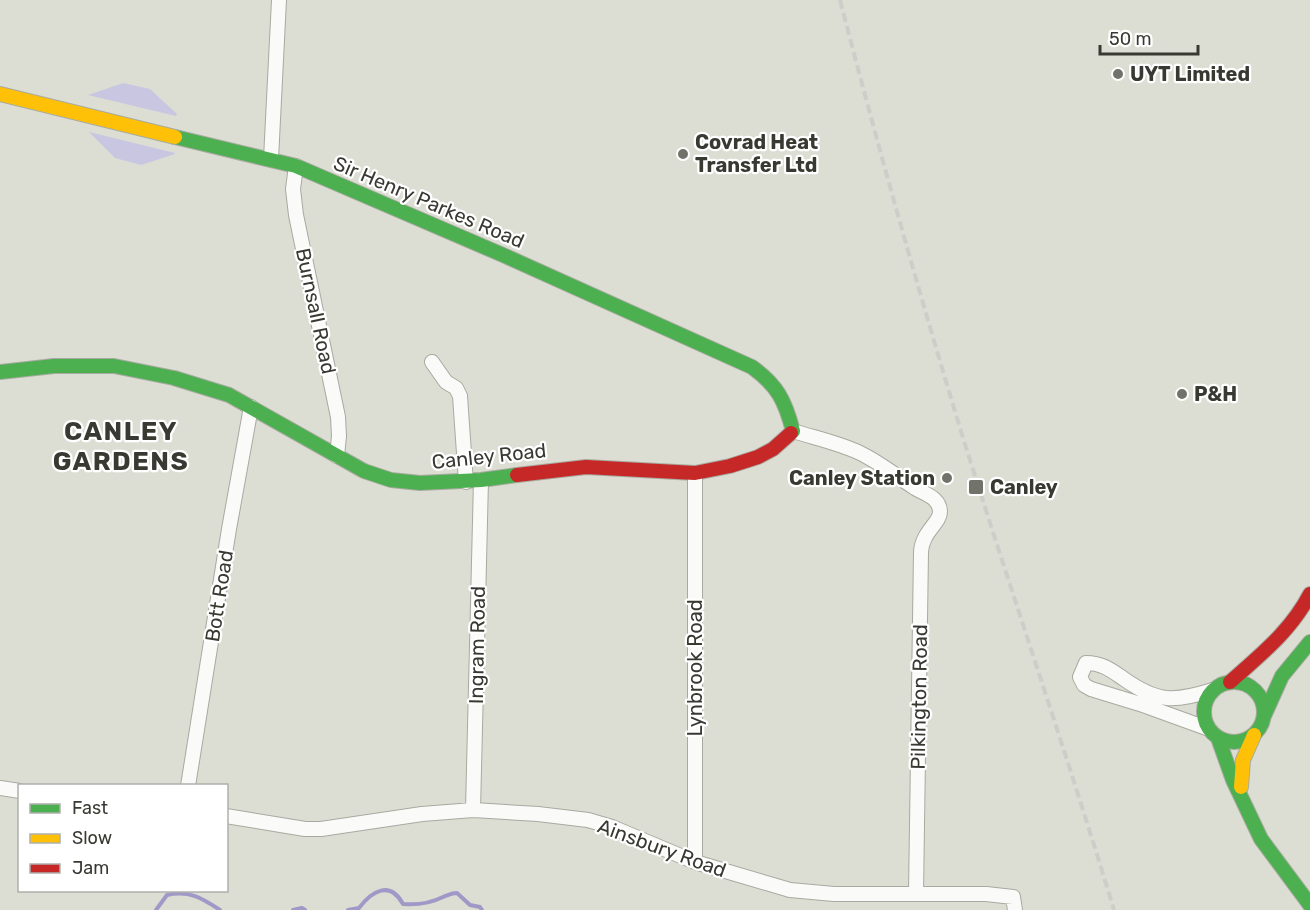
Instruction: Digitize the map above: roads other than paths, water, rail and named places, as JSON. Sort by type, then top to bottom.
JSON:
[{"type":"street","points":[[271,159],[279,0]]},
{"type":"street","name":"Sir Henry Parkes Road","points":[[0,94],[296,166],[503,255],[752,367],[769,378],[783,396],[793,431]]},
{"type":"street","name":"Burnsall Road","points":[[296,166],[293,189],[296,215],[338,417],[337,456]]},
{"type":"street","points":[[432,362],[446,382],[456,388],[460,396],[466,482]]},
{"type":"street","name":"Canley Road","points":[[0,372],[54,366],[114,366],[174,378],[230,395],[364,471],[391,480],[420,483],[466,482],[555,468],[586,467],[695,473],[730,466],[758,457],[793,431]]},
{"type":"street","name":"Bott Road","points":[[188,784],[229,529],[252,407]]},
{"type":"street","name":"Pilkington Road","points":[[793,431],[858,452],[874,460],[918,490],[928,494],[940,507],[939,517],[925,534],[921,543],[916,893]]},
{"type":"street","name":"Lynbrook Road","points":[[695,473],[695,862]]},
{"type":"street","name":"Ingram Road","points":[[473,810],[481,480]]},
{"type":"street","points":[[1254,735],[1241,742],[1226,741],[1140,704],[1091,689],[1084,685],[1080,677],[1086,663],[1094,663],[1110,668],[1140,690],[1161,697],[1186,698],[1213,690],[1230,682],[1287,629],[1305,605],[1310,594]]},
{"type":"street","points":[[1242,800],[1240,770],[1245,752],[1264,718],[1279,681],[1291,663],[1310,642]]},
{"type":"street","points":[[1230,682],[1239,682],[1255,690],[1263,703],[1264,718]]},
{"type":"street","points":[[1213,690],[1204,704],[1203,713],[1242,800],[1261,838],[1310,905]]},
{"type":"street","points":[[0,788],[18,790]]},
{"type":"street","name":"Ainsbury Road","points":[[228,816],[321,830],[422,814],[473,810],[538,814],[588,820],[612,827],[695,862],[790,890],[834,894],[986,894],[1013,897],[1015,910]]},
{"type":"waterway","points":[[348,910],[359,908],[375,893],[387,890],[398,897],[403,904],[428,902],[457,893],[470,905],[480,907],[482,910]]},
{"type":"waterway","points":[[156,910],[167,895],[175,894],[189,894],[220,910]]},
{"type":"waterway","points":[[293,910],[302,908],[305,910]]},
{"type":"railway","points":[[840,0],[868,107],[960,428],[1114,910]]},
{"type":"place","name":"UYT Limited","points":[[1118,74]]},
{"type":"place","name":"Covrad Heat Transfer Ltd","points":[[683,154]]},
{"type":"place","name":"P&H","points":[[1182,394]]},
{"type":"place","name":"Canley Station","points":[[947,478]]},
{"type":"place","name":"Canley","points":[[976,487]]},
{"type":"district","name":"CANLEY GARDENS","points":[[121,446]]}]
